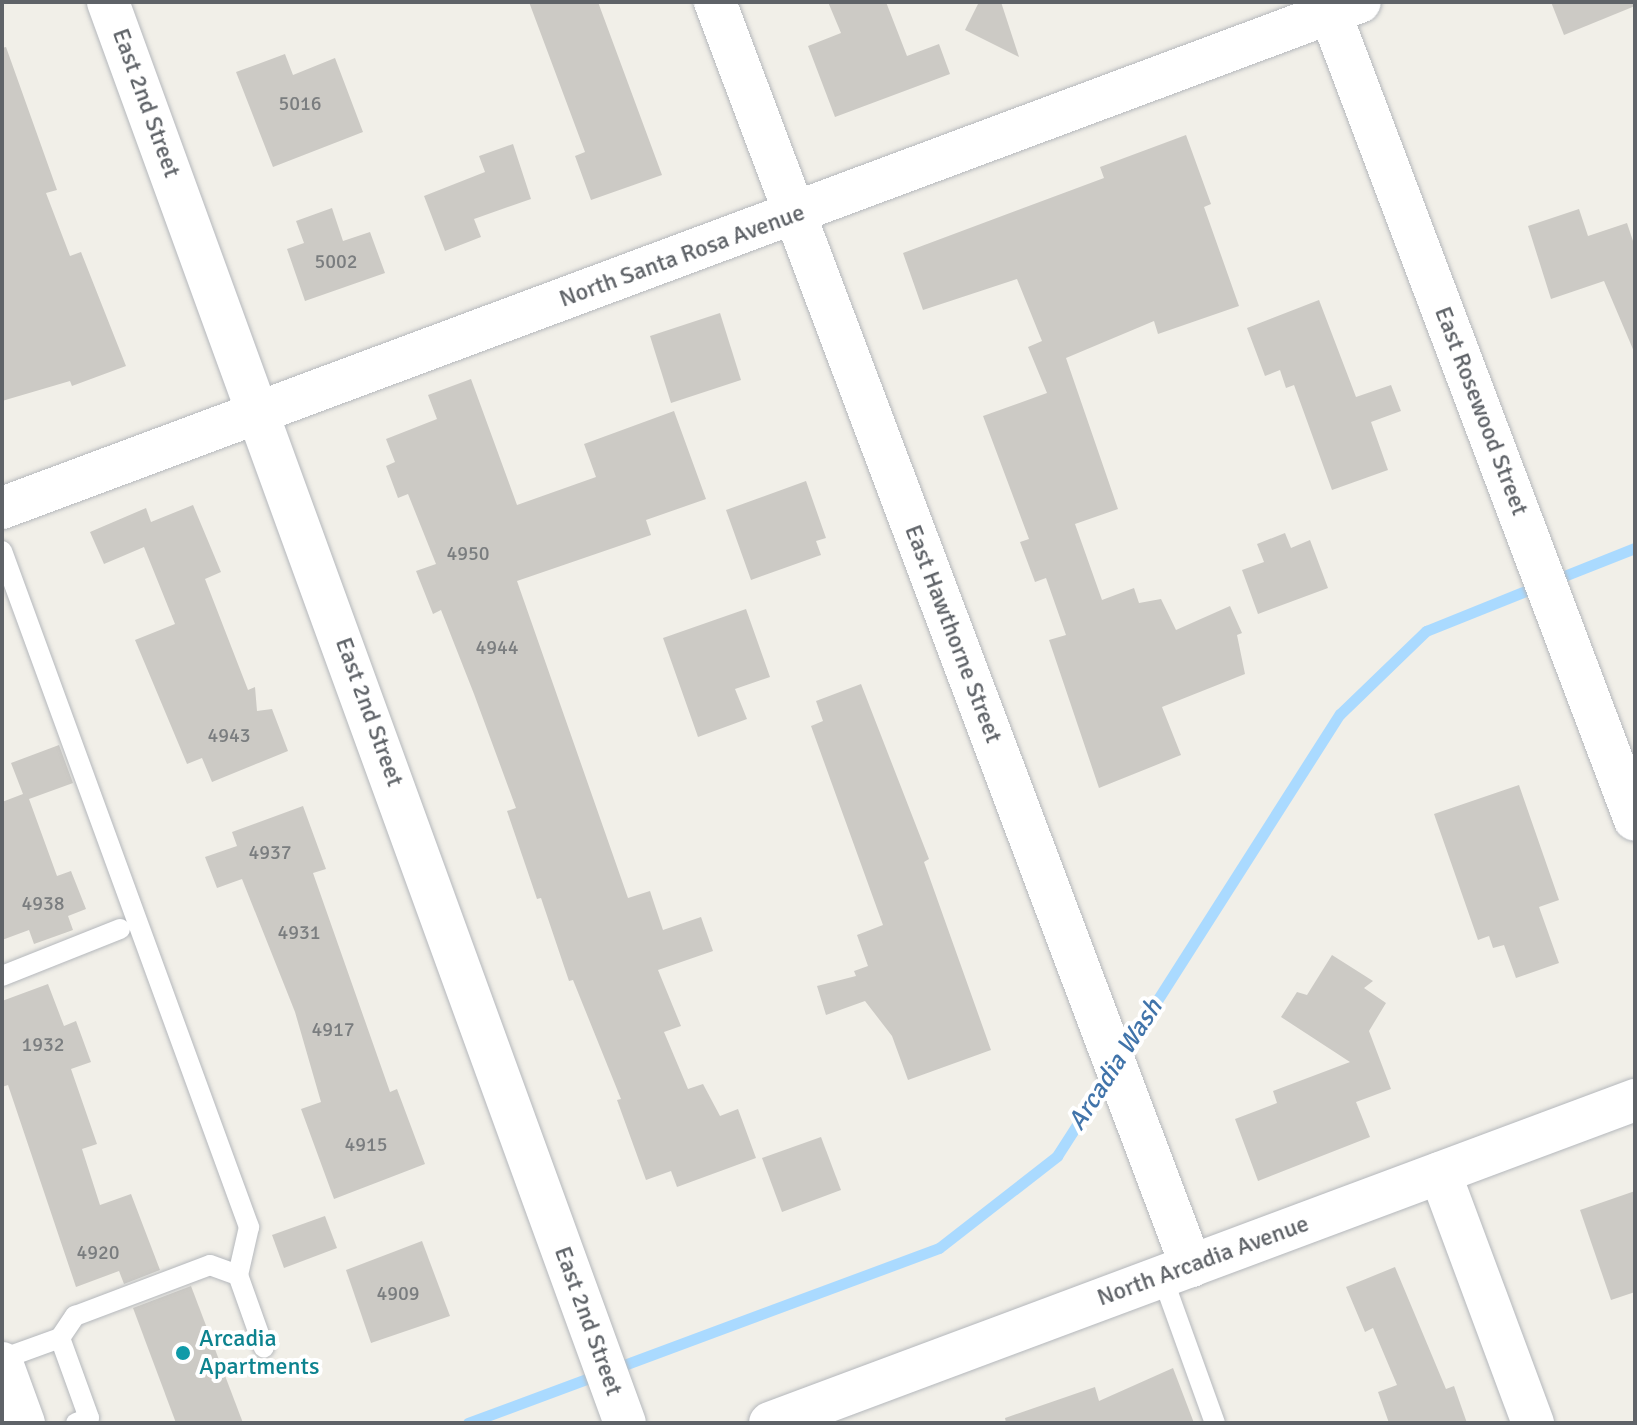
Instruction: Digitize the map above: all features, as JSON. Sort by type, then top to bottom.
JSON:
[{"type":"street","name":"East 2nd Street","points":[[108,2],[261,412],[625,1423]]},
{"type":"street","name":"East Hawthorne Street","points":[[715,2],[795,214],[1176,1271]]},
{"type":"street","name":"North Santa Rosa Avenue","points":[[2,508],[795,214],[1339,6]]},
{"type":"street","name":"East Rosewood Street","points":[[1339,6],[1635,820]]},
{"type":"street","name":"North Arcadia Avenue","points":[[770,1423],[833,1412],[1176,1271],[1635,1100]]},
{"type":"street","points":[[1440,1173],[1533,1423]]},
{"type":"street","points":[[2,1361],[24,1423]]},
{"type":"lane","points":[[2,551],[249,1227],[238,1275],[264,1348]]},
{"type":"lane","points":[[2,976],[120,929]]},
{"type":"lane","points":[[2,1361],[60,1338],[75,1316],[210,1265],[238,1275]]},
{"type":"lane","points":[[1176,1271],[1215,1423]]},
{"type":"lane","points":[[60,1338],[89,1418],[76,1423]]},
{"type":"building","points":[[529,2],[598,2],[662,175],[591,200],[575,156],[585,152]]},
{"type":"building","points":[[828,2],[886,2],[907,56],[939,44],[950,74],[835,117],[808,46],[841,33]]},
{"type":"building","points":[[979,2],[1001,2],[1019,57],[965,30]]},
{"type":"building","points":[[1551,2],[1635,2],[1635,6],[1564,35]]},
{"type":"building","points":[[6,47],[57,190],[46,193],[70,256],[81,252],[126,366],[72,386],[70,381],[2,401],[2,48]]},
{"type":"building","points":[[285,54],[293,75],[335,58],[363,132],[273,167],[236,72]]},
{"type":"building","points":[[1186,135],[1211,204],[1204,207],[1239,306],[1158,334],[1154,321],[1066,358],[1118,509],[1075,524],[1102,600],[1134,588],[1139,603],[1161,599],[1176,630],[1230,606],[1242,633],[1237,635],[1245,674],[1162,707],[1181,755],[1099,788],[1049,640],[1066,635],[1046,578],[1035,582],[1020,542],[1029,539],[983,416],[1047,393],[1028,347],[1042,341],[1017,279],[923,310],[903,253],[1104,178],[1100,167]]},
{"type":"building","points":[[513,144],[531,199],[474,219],[481,237],[445,251],[424,196],[485,172],[479,156]]},
{"type":"building","points":[[332,208],[343,241],[370,232],[385,273],[305,301],[287,249],[304,243],[296,221]]},
{"type":"building","points":[[1579,209],[1588,236],[1627,223],[1635,247],[1635,354],[1604,281],[1551,299],[1528,226]]},
{"type":"building","points":[[1319,300],[1356,397],[1391,385],[1401,411],[1371,422],[1388,470],[1332,490],[1294,385],[1286,388],[1280,370],[1265,376],[1247,328]]},
{"type":"building","points":[[720,313],[741,380],[671,403],[650,336]]},
{"type":"building","points":[[471,379],[517,505],[596,477],[584,444],[674,411],[706,499],[646,520],[651,535],[517,581],[628,898],[650,891],[663,930],[701,917],[713,951],[658,970],[681,1026],[664,1032],[688,1089],[703,1084],[720,1116],[738,1109],[756,1158],[677,1187],[671,1171],[646,1180],[617,1100],[621,1099],[573,980],[569,981],[541,898],[537,899],[507,811],[516,808],[474,694],[441,610],[433,614],[416,571],[436,564],[408,494],[398,498],[386,466],[395,462],[386,439],[437,419],[428,395]]},
{"type":"building","points":[[806,481],[826,538],[816,541],[821,555],[751,580],[726,510]]},
{"type":"building","points":[[193,505],[221,572],[205,579],[248,690],[255,687],[257,711],[272,709],[288,751],[212,782],[202,758],[187,764],[135,640],[175,624],[144,547],[104,564],[90,532],[146,508],[151,522]]},
{"type":"building","points":[[1285,533],[1291,548],[1310,540],[1328,588],[1258,614],[1242,570],[1264,562],[1257,544]]},
{"type":"building","points":[[746,609],[770,677],[735,689],[747,719],[698,737],[663,638]]},
{"type":"building","points":[[861,684],[929,859],[924,862],[991,1050],[908,1080],[892,1036],[865,1001],[826,1015],[817,986],[856,976],[854,971],[868,966],[857,935],[883,925],[811,726],[823,721],[816,701]]},
{"type":"building","points":[[59,745],[73,783],[29,799],[57,876],[71,871],[86,909],[68,916],[73,930],[34,944],[29,930],[2,940],[2,802],[23,794],[11,763]]},
{"type":"building","points":[[1519,785],[1559,900],[1539,907],[1559,963],[1516,978],[1504,945],[1493,948],[1489,936],[1478,940],[1434,814]]},
{"type":"building","points":[[303,806],[326,869],[313,873],[390,1092],[397,1089],[425,1164],[334,1199],[301,1109],[321,1102],[295,1012],[242,879],[217,888],[205,857],[237,846],[232,832]]},
{"type":"building","points":[[1332,955],[1373,981],[1364,988],[1386,1003],[1369,1031],[1391,1089],[1356,1102],[1370,1137],[1258,1181],[1235,1119],[1277,1103],[1273,1091],[1350,1062],[1281,1017],[1297,992],[1307,995]]},
{"type":"building","points":[[48,984],[64,1026],[76,1021],[91,1062],[71,1069],[97,1144],[82,1149],[100,1205],[131,1194],[160,1270],[124,1284],[119,1271],[76,1287],[8,1085],[2,1087],[2,1001]]},
{"type":"building","points":[[821,1137],[841,1190],[782,1212],[762,1158]]},
{"type":"building","points":[[1635,1191],[1635,1292],[1611,1300],[1580,1210]]},
{"type":"building","points":[[325,1216],[337,1248],[284,1268],[272,1235]]},
{"type":"building","points":[[422,1241],[450,1316],[371,1343],[346,1270]]},
{"type":"building","points":[[1395,1267],[1446,1389],[1454,1386],[1467,1423],[1389,1423],[1378,1392],[1397,1385],[1373,1328],[1365,1332],[1346,1287]]},
{"type":"building","name":"Arcadia Apartments","points":[[191,1286],[243,1423],[176,1423],[133,1308]]},
{"type":"building","points":[[1173,1368],[1194,1423],[1006,1423],[1005,1418],[1095,1387],[1099,1401]]},
{"type":"waterway","name":"Arcadia Wash","points":[[1554,580],[1635,548]]},
{"type":"waterway","name":"Arcadia Wash","points":[[1123,1054],[1340,714],[1426,631],[1538,586]]},
{"type":"waterway","name":"Arcadia Wash","points":[[468,1423],[939,1248],[1057,1156],[1109,1075]]},
{"type":"place","name":"Arcadia Apartments","points":[[183,1353]]}]
